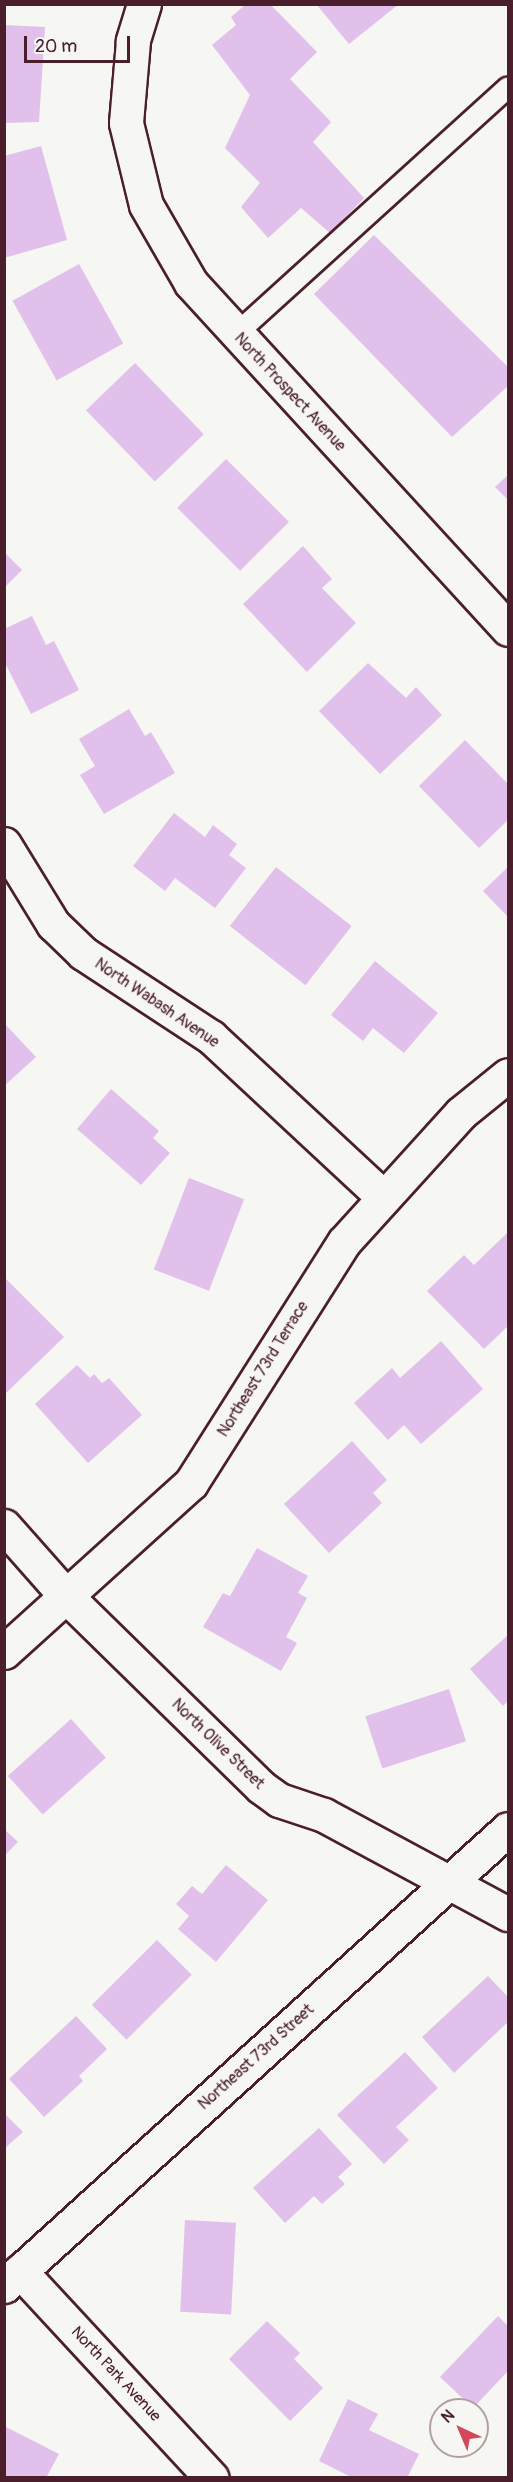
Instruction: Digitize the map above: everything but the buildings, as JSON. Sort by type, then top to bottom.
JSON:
[{"type":"street","name":"North Prospect Avenue","points":[[144,4],[133,41],[126,123],[146,205],[191,284],[508,629]]},
{"type":"street","name":"North Wabash Avenue","points":[[4,844],[53,924],[83,953],[211,1037],[382,1196]]},
{"type":"street","name":"Northeast 73rd Terrace","points":[[4,1652],[191,1483],[344,1242],[382,1196],[461,1113],[508,1075]]},
{"type":"street","name":"North Olive Street","points":[[4,1526],[66,1596],[261,1787],[279,1800],[324,1815],[508,1914]]},
{"type":"street","name":"Northeast 73rd Street","points":[[12,2279],[508,1829]]},
{"type":"street","name":"North Park Avenue","points":[[12,2279],[212,2478]]},
{"type":"lane","points":[[236,334],[508,87]]}]
